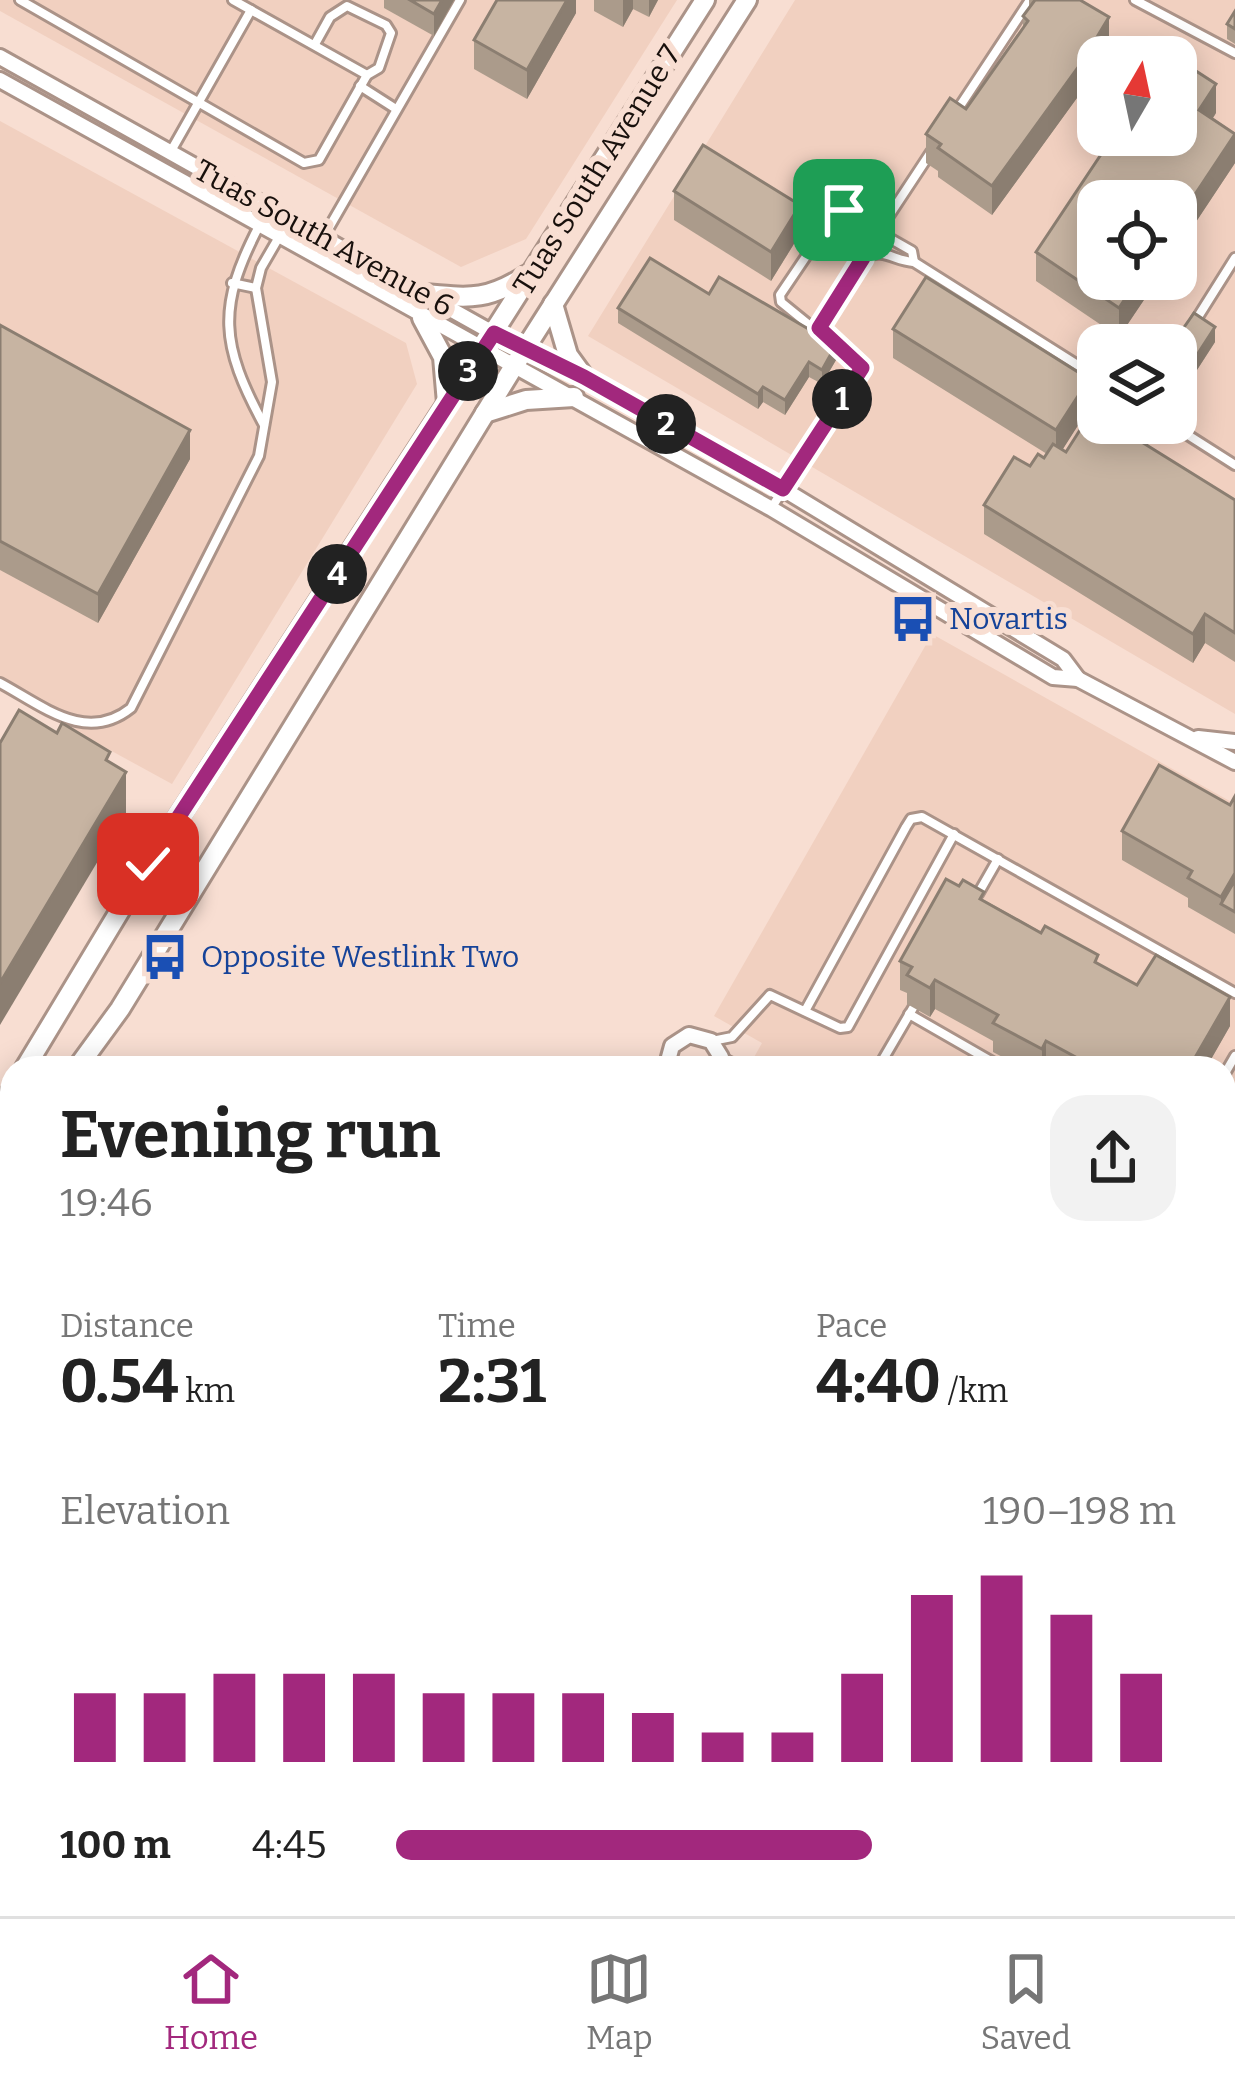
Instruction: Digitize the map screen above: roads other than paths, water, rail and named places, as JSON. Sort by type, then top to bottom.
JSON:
[{"type":"street","name":"Tuas South Avenue 7","points":[[32,1056],[148,864],[705,0]]},
{"type":"street","name":"Tuas South Avenue 7","points":[[85,1056],[132,990],[514,366],[747,0]]},
{"type":"street","name":"Tuas South Avenue 6","points":[[0,57],[783,489],[1064,659],[1078,679]]},
{"type":"street","name":"Tuas South Avenue 6","points":[[0,80],[772,508],[1053,676],[1078,679],[1235,762]]},
{"type":"street","points":[[424,294],[482,298],[497,294],[530,272]]},
{"type":"street","points":[[553,304],[568,356],[584,377]]},
{"type":"street","points":[[422,317],[443,357],[447,403]]},
{"type":"street","points":[[485,413],[526,400],[574,397]]},
{"type":"street","points":[[1187,737],[1235,742]]},
{"type":"street","points":[[669,1056],[672,1046],[689,1035],[711,1041],[717,1056]]},
{"type":"lane","points":[[20,0],[313,164],[367,75],[379,68],[391,33],[386,25],[347,6],[330,17],[315,44]]},
{"type":"lane","points":[[233,0],[367,75]]},
{"type":"lane","points":[[323,238],[460,0]]},
{"type":"lane","points":[[954,116],[1030,0]]},
{"type":"lane","points":[[1135,0],[1235,53]]},
{"type":"lane","points":[[170,152],[251,10]]},
{"type":"lane","points":[[360,86],[396,109]]},
{"type":"lane","points":[[879,231],[942,135]]},
{"type":"lane","points":[[772,508],[862,368],[778,297],[834,211],[844,210],[912,251],[914,262]]},
{"type":"lane","points":[[819,328],[863,258],[868,224]]},
{"type":"lane","points":[[259,226],[232,284],[227,308],[248,394],[265,426]]},
{"type":"lane","points":[[0,683],[66,718],[88,724],[107,723],[131,708],[259,456],[272,382],[256,287],[279,237]]},
{"type":"lane","points":[[863,258],[887,253],[914,262],[1077,365]]},
{"type":"lane","points":[[1194,324],[1235,258]]},
{"type":"lane","points":[[232,284],[256,287]]},
{"type":"lane","points":[[1197,441],[1235,465]]},
{"type":"lane","points":[[806,1011],[911,819],[922,817],[1235,993]]},
{"type":"lane","points":[[711,1041],[732,1037],[770,995],[840,1028],[851,1024],[954,834]]},
{"type":"lane","points":[[968,912],[998,859]]},
{"type":"lane","points":[[885,1056],[911,1011],[984,1056]]},
{"type":"place","name":"Novartis","points":[[913,619]]},
{"type":"place","name":"Opposite Westlink Two","points":[[165,957]]}]
